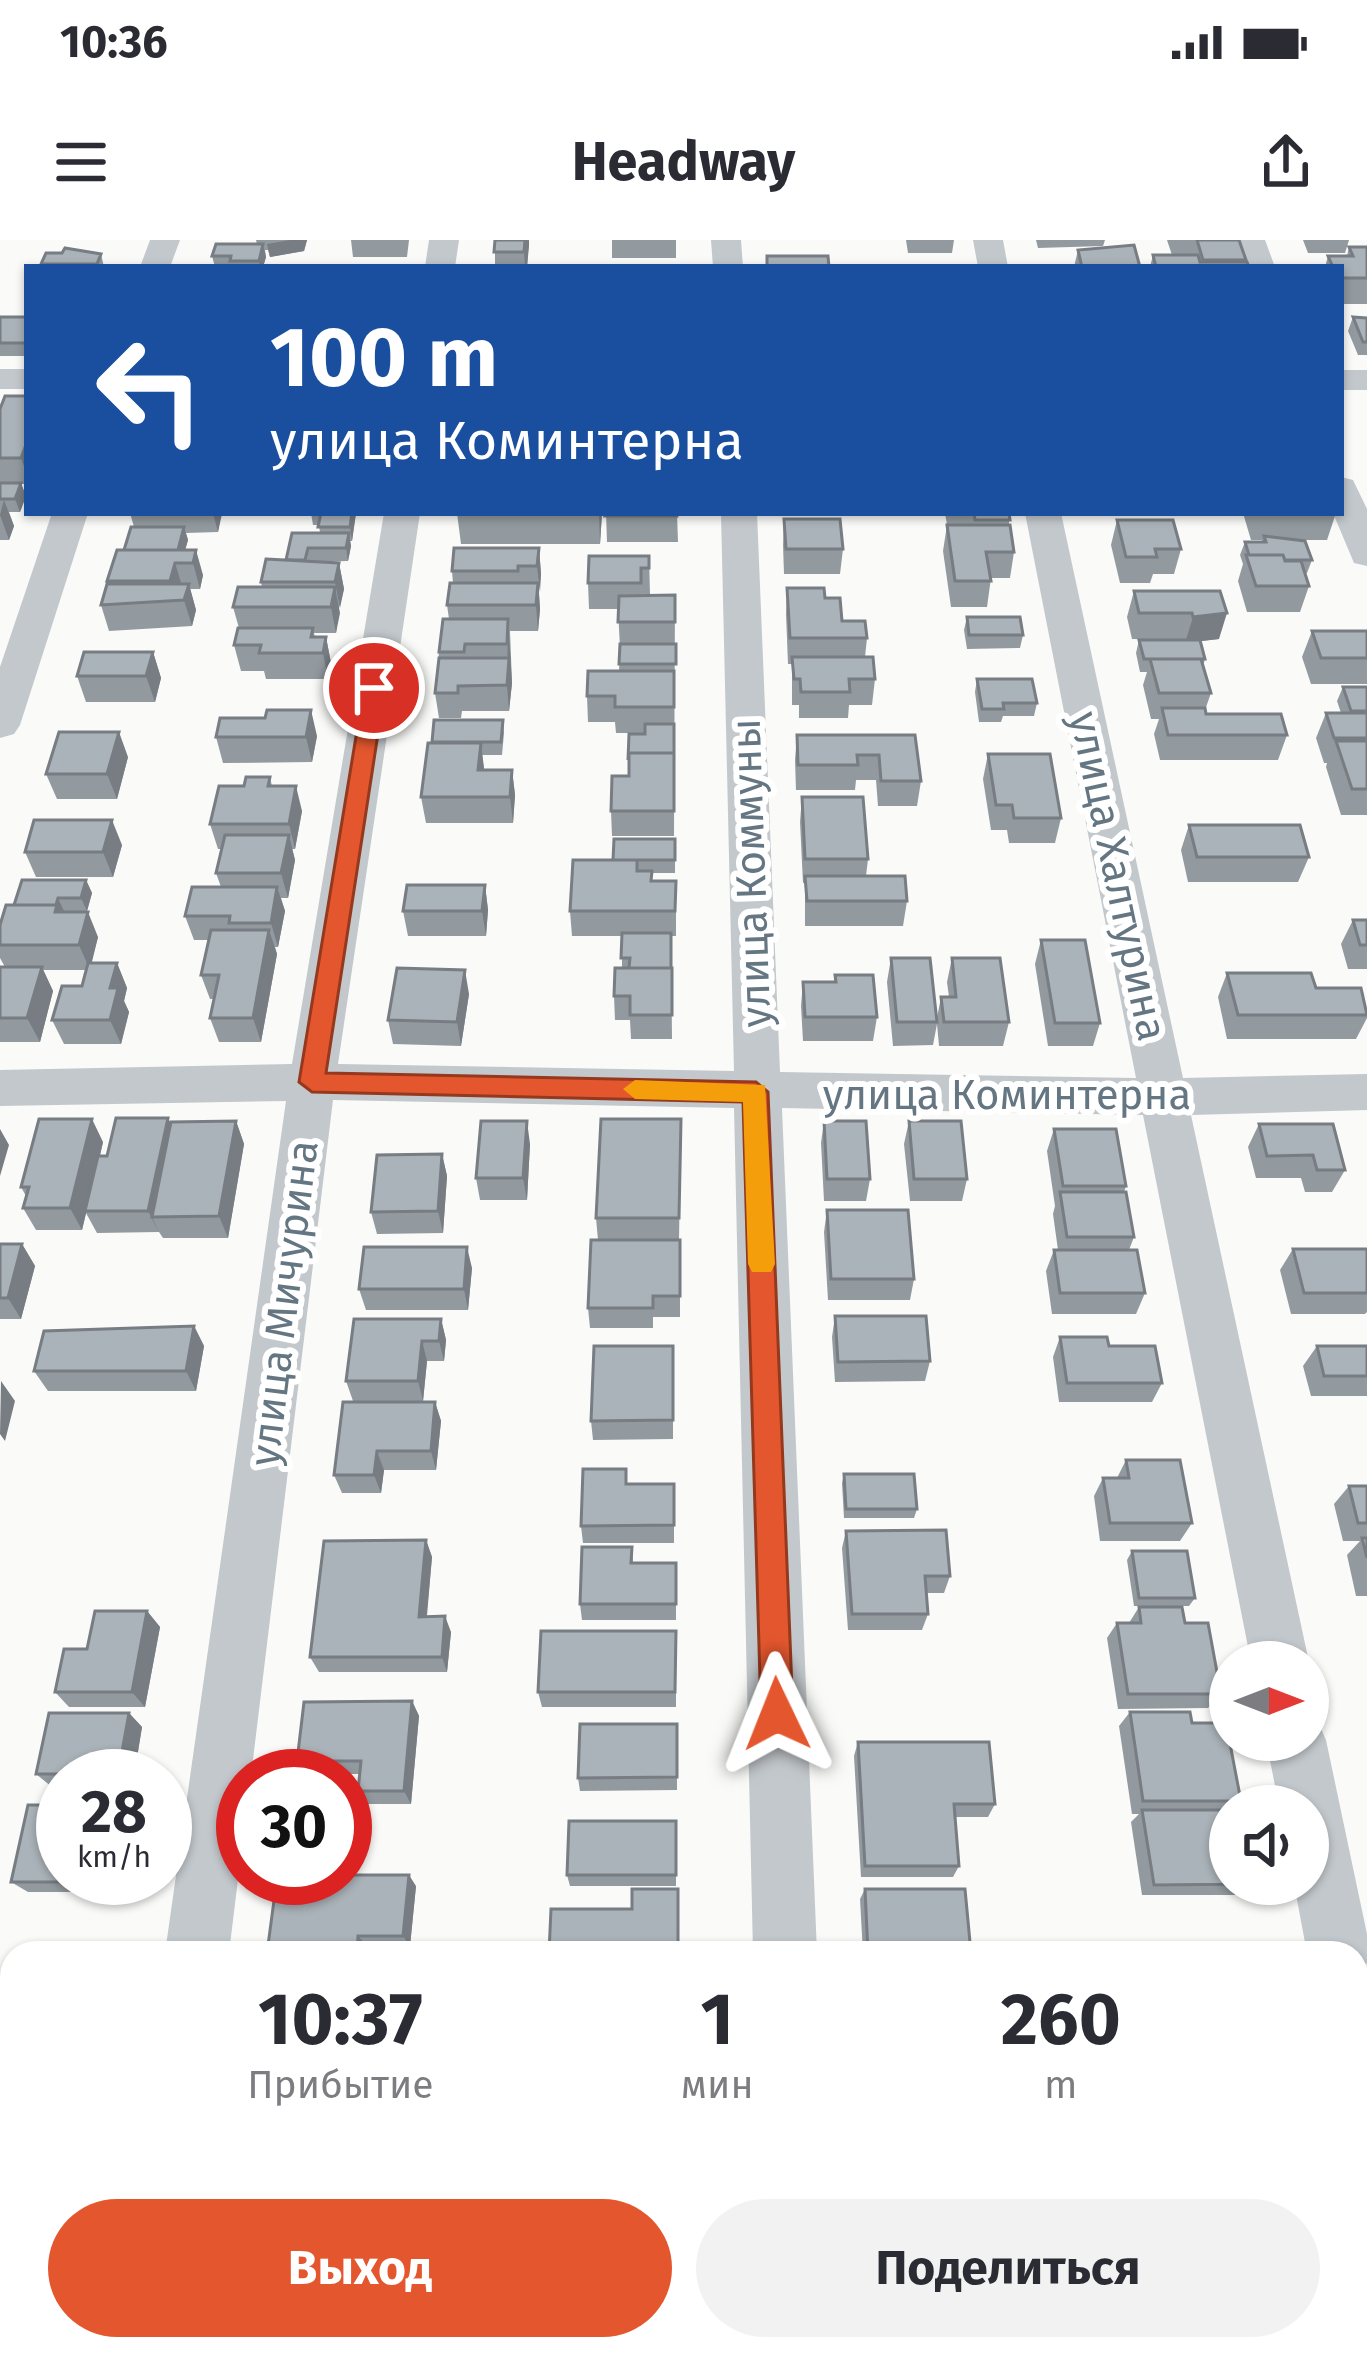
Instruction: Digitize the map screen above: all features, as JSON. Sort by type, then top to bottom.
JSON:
[{"type":"street","points":[[1344,495],[1367,555]]},
{"type":"street","points":[[0,725],[69,516]]},
{"type":"street","name":"улица Мичурина","points":[[199,1941],[312,1082],[402,516]]},
{"type":"street","name":"улица Коммуны","points":[[739,516],[785,1941]]},
{"type":"street","name":"улица Халтурина","points":[[1043,516],[1276,1641]]},
{"type":"street","name":"улица Коминтерна","points":[[0,1088],[312,1082],[1166,1097],[1367,1091]]},
{"type":"street","points":[[1300,1761],[1337,1941]]},
{"type":"building","points":[[495,240],[525,240],[524,252],[494,252]]},
{"type":"building","points":[[1197,240],[1239,240],[1246,260],[1203,260]]},
{"type":"building","points":[[216,244],[263,244],[259,261],[230,261],[231,256],[212,256]]},
{"type":"building","points":[[1134,245],[1139,264],[1081,264],[1078,250]]},
{"type":"building","points":[[1349,247],[1367,247],[1367,278],[1344,278],[1344,264],[1332,264],[1328,256],[1353,256]]},
{"type":"building","points":[[65,248],[101,254],[97,264],[41,264],[46,253],[62,253]]},
{"type":"building","points":[[1153,255],[1198,255],[1200,262],[1248,264],[1155,264]]},
{"type":"building","points":[[767,256],[828,256],[829,264],[767,264]]},
{"type":"building","points":[[0,317],[24,317],[24,343],[0,343]]},
{"type":"building","points":[[1353,317],[1367,318],[1367,342],[1363,342]]},
{"type":"building","points":[[5,396],[24,396],[21,458],[0,458],[0,409]]},
{"type":"building","points":[[0,483],[21,483],[15,499],[0,499]]},
{"type":"building","points":[[320,516],[352,516],[350,527],[318,527]]},
{"type":"building","points":[[974,516],[1009,516],[1010,520],[975,520]]},
{"type":"building","points":[[784,519],[840,519],[843,549],[786,549]]},
{"type":"building","points":[[1117,520],[1173,520],[1181,549],[1155,549],[1157,557],[1126,557]]},
{"type":"building","points":[[947,525],[1010,525],[1014,552],[986,552],[991,581],[955,581]]},
{"type":"building","points":[[131,527],[184,527],[178,550],[124,550]]},
{"type":"building","points":[[292,533],[349,533],[346,548],[308,548],[305,560],[286,560]]},
{"type":"building","points":[[1264,536],[1305,541],[1312,560],[1249,555],[1245,542],[1266,542]]},
{"type":"building","points":[[454,548],[539,548],[537,566],[518,566],[518,571],[452,571]]},
{"type":"building","points":[[117,550],[196,550],[193,563],[175,563],[170,581],[107,581]]},
{"type":"building","points":[[1246,555],[1283,555],[1285,561],[1301,561],[1309,586],[1256,586]]},
{"type":"building","points":[[589,556],[649,556],[649,568],[641,568],[641,583],[588,583]]},
{"type":"building","points":[[266,559],[339,563],[335,582],[261,582]]},
{"type":"building","points":[[450,583],[538,583],[536,605],[447,605]]},
{"type":"building","points":[[107,584],[189,584],[184,600],[101,605]]},
{"type":"building","points":[[238,587],[335,587],[331,607],[233,607]]},
{"type":"building","points":[[787,588],[824,588],[825,598],[840,598],[842,621],[865,621],[867,638],[790,638]]},
{"type":"building","points":[[1134,591],[1220,591],[1227,613],[1193,617],[1192,613],[1139,613]]},
{"type":"building","points":[[675,595],[675,622],[618,622],[619,596]]},
{"type":"building","points":[[967,617],[1020,617],[1023,635],[969,635]]},
{"type":"building","points":[[443,619],[508,619],[507,644],[465,644],[464,652],[439,652]]},
{"type":"building","points":[[238,628],[313,628],[311,637],[326,637],[323,653],[259,653],[261,645],[234,645]]},
{"type":"building","points":[[1312,631],[1367,631],[1367,658],[1321,658]]},
{"type":"building","points":[[1139,640],[1200,640],[1205,659],[1144,659]]},
{"type":"building","points":[[620,644],[676,644],[676,664],[619,664]]},
{"type":"building","points":[[84,652],[153,652],[146,676],[77,676]]},
{"type":"building","points":[[792,657],[873,657],[875,679],[849,679],[850,692],[801,692]]},
{"type":"building","points":[[439,658],[509,658],[507,685],[458,686],[458,693],[435,693]]},
{"type":"building","points":[[1150,659],[1201,659],[1211,693],[1159,693]]},
{"type":"building","points":[[588,671],[674,671],[674,707],[615,707],[615,696],[587,696]]},
{"type":"building","points":[[977,679],[1032,679],[1037,703],[1003,703],[1004,709],[982,709]]},
{"type":"building","points":[[1343,687],[1367,687],[1367,711],[1351,711]]},
{"type":"building","points":[[1162,708],[1205,708],[1206,714],[1281,714],[1287,735],[1168,735]]},
{"type":"building","points":[[267,710],[311,710],[306,737],[216,737],[220,718],[265,718]]},
{"type":"building","points":[[1326,713],[1367,713],[1367,738],[1334,738]]},
{"type":"building","points":[[434,720],[503,720],[501,742],[432,742]]},
{"type":"building","points":[[645,724],[674,724],[674,753],[629,753],[628,760],[629,734],[645,734]]},
{"type":"building","points":[[59,732],[119,732],[107,774],[46,774]]},
{"type":"building","points":[[797,735],[915,735],[921,781],[881,781],[879,755],[857,755],[858,765],[798,765]]},
{"type":"building","points":[[1336,741],[1367,741],[1367,789],[1352,789]]},
{"type":"building","points":[[428,743],[481,743],[478,770],[512,770],[510,797],[421,797]]},
{"type":"building","points":[[629,753],[674,753],[674,811],[611,811],[612,776],[629,776]]},
{"type":"building","points":[[988,754],[1050,754],[1061,818],[1014,818],[1012,805],[996,805]]},
{"type":"building","points":[[246,777],[270,777],[268,786],[296,786],[289,824],[210,824],[219,786],[244,786]]},
{"type":"building","points":[[802,797],[863,797],[868,859],[805,859]]},
{"type":"building","points":[[34,820],[112,820],[103,852],[25,852]]},
{"type":"building","points":[[1189,825],[1300,825],[1309,857],[1197,857]]},
{"type":"building","points":[[225,835],[289,835],[281,873],[216,873]]},
{"type":"building","points":[[614,839],[675,839],[675,860],[613,860]]},
{"type":"building","points":[[573,860],[637,860],[637,871],[652,871],[651,881],[676,881],[675,911],[570,911]]},
{"type":"building","points":[[805,876],[905,876],[907,901],[807,901]]},
{"type":"building","points":[[22,880],[86,880],[81,898],[58,898],[56,905],[14,905]]},
{"type":"building","points":[[407,885],[485,885],[482,911],[403,911]]},
{"type":"building","points":[[192,887],[277,887],[271,923],[229,923],[230,916],[185,916]]},
{"type":"building","points":[[6,905],[57,905],[55,912],[88,912],[79,945],[0,945]]},
{"type":"building","points":[[1353,920],[1367,920],[1367,945],[1360,945]]},
{"type":"building","points":[[211,930],[269,930],[253,1018],[210,1018],[219,975],[201,975]]},
{"type":"building","points":[[622,933],[671,933],[671,968],[629,968],[630,958],[621,958]]},
{"type":"building","points":[[1041,940],[1085,940],[1100,1023],[1055,1023]]},
{"type":"building","points":[[891,958],[930,958],[937,1022],[897,1022]]},
{"type":"building","points":[[952,958],[1000,958],[1009,1022],[944,1022],[941,997],[956,997]]},
{"type":"building","points":[[88,963],[117,963],[110,988],[118,988],[110,1020],[52,1020],[62,986],[82,986]]},
{"type":"building","points":[[0,967],[42,967],[27,1018],[0,1018]]},
{"type":"building","points":[[397,968],[465,970],[457,1022],[388,1020]]},
{"type":"building","points":[[615,968],[672,968],[672,1015],[630,1015],[630,996],[614,996]]},
{"type":"building","points":[[1227,973],[1311,973],[1316,988],[1361,988],[1367,1015],[1238,1015]]},
{"type":"building","points":[[835,975],[873,975],[877,1017],[805,1017],[803,982],[836,982]]},
{"type":"building","points":[[116,1118],[168,1118],[148,1211],[85,1211],[98,1156],[107,1156]]},
{"type":"building","points":[[39,1119],[92,1119],[70,1208],[23,1208],[29,1187],[21,1187]]},
{"type":"building","points":[[601,1119],[681,1119],[679,1218],[596,1218]]},
{"type":"building","points":[[236,1121],[219,1216],[152,1217],[171,1122]]},
{"type":"building","points":[[481,1121],[527,1121],[523,1178],[476,1178]]},
{"type":"building","points":[[824,1121],[866,1121],[870,1179],[827,1179]]},
{"type":"building","points":[[909,1121],[961,1121],[967,1179],[914,1179]]},
{"type":"building","points":[[1259,1124],[1333,1124],[1345,1170],[1317,1170],[1313,1155],[1267,1156]]},
{"type":"building","points":[[1054,1129],[1116,1129],[1126,1186],[1063,1186]]},
{"type":"building","points":[[442,1154],[438,1211],[371,1212],[377,1155]]},
{"type":"building","points":[[1060,1192],[1126,1192],[1134,1237],[1067,1237]]},
{"type":"building","points":[[827,1210],[908,1210],[914,1279],[831,1279]]},
{"type":"building","points":[[591,1240],[680,1240],[680,1296],[653,1296],[653,1308],[588,1308]]},
{"type":"building","points":[[0,1244],[22,1244],[8,1298],[0,1298]]},
{"type":"building","points":[[364,1247],[467,1247],[464,1289],[359,1289]]},
{"type":"building","points":[[1293,1249],[1367,1249],[1367,1293],[1304,1293]]},
{"type":"building","points":[[1054,1250],[1137,1250],[1145,1293],[1060,1293]]},
{"type":"building","points":[[835,1316],[926,1316],[930,1361],[838,1362]]},
{"type":"building","points":[[354,1319],[441,1319],[439,1341],[422,1341],[418,1381],[346,1381]]},
{"type":"building","points":[[194,1326],[186,1371],[34,1371],[44,1331]]},
{"type":"building","points":[[1060,1337],[1107,1337],[1109,1346],[1155,1346],[1162,1383],[1067,1383]]},
{"type":"building","points":[[594,1346],[673,1346],[673,1420],[591,1421]]},
{"type":"building","points":[[1317,1346],[1367,1346],[1367,1376],[1324,1376]]},
{"type":"building","points":[[343,1402],[435,1402],[431,1451],[377,1451],[374,1475],[334,1475]]},
{"type":"building","points":[[1126,1460],[1180,1460],[1192,1523],[1110,1523],[1103,1478],[1129,1478]]},
{"type":"building","points":[[583,1469],[626,1469],[626,1484],[674,1484],[674,1525],[581,1526]]},
{"type":"building","points":[[844,1474],[914,1474],[917,1509],[846,1509]]},
{"type":"building","points":[[1349,1486],[1367,1486],[1367,1523],[1358,1523]]},
{"type":"building","points":[[946,1530],[950,1576],[925,1576],[928,1614],[852,1614],[846,1531]]},
{"type":"building","points":[[426,1540],[419,1617],[445,1616],[442,1657],[310,1657],[324,1541]]},
{"type":"building","points":[[582,1547],[632,1547],[631,1563],[676,1563],[676,1604],[580,1604]]},
{"type":"building","points":[[1132,1551],[1187,1551],[1195,1598],[1139,1598]]},
{"type":"building","points":[[1139,1607],[1182,1607],[1185,1623],[1208,1623],[1209,1694],[1128,1694],[1117,1623],[1141,1623]]},
{"type":"building","points":[[95,1611],[147,1611],[132,1692],[55,1692],[64,1649],[87,1649]]},
{"type":"building","points":[[541,1631],[676,1631],[675,1692],[538,1692]]},
{"type":"building","points":[[412,1701],[404,1791],[372,1791],[372,1749],[298,1749],[304,1702]]},
{"type":"building","points":[[1130,1712],[1190,1712],[1192,1723],[1209,1723],[1209,1761],[1233,1761],[1238,1785],[1209,1785],[1209,1801],[1143,1801]]},
{"type":"building","points":[[49,1713],[129,1713],[123,1749],[41,1749]]},
{"type":"building","points":[[580,1724],[677,1724],[677,1777],[578,1778]]},
{"type":"building","points":[[858,1742],[989,1742],[995,1804],[954,1804],[959,1866],[865,1866]]},
{"type":"building","points":[[28,1805],[36,1805],[36,1882],[11,1882]]},
{"type":"building","points":[[1142,1810],[1209,1810],[1209,1884],[1154,1885]]},
{"type":"building","points":[[569,1821],[676,1821],[676,1875],[567,1875]]},
{"type":"building","points":[[372,1875],[409,1875],[403,1936],[269,1941],[273,1905],[372,1905]]},
{"type":"building","points":[[632,1889],[678,1889],[678,1941],[550,1941],[551,1909],[632,1909]]},
{"type":"building","points":[[865,1889],[965,1889],[970,1941],[867,1941]]},
{"type":"slow traffic","points":[[635,1089],[756,1092],[762,1264]]},
{"type":"route","points":[[374,688],[312,1082],[756,1092],[777,1714]]}]
